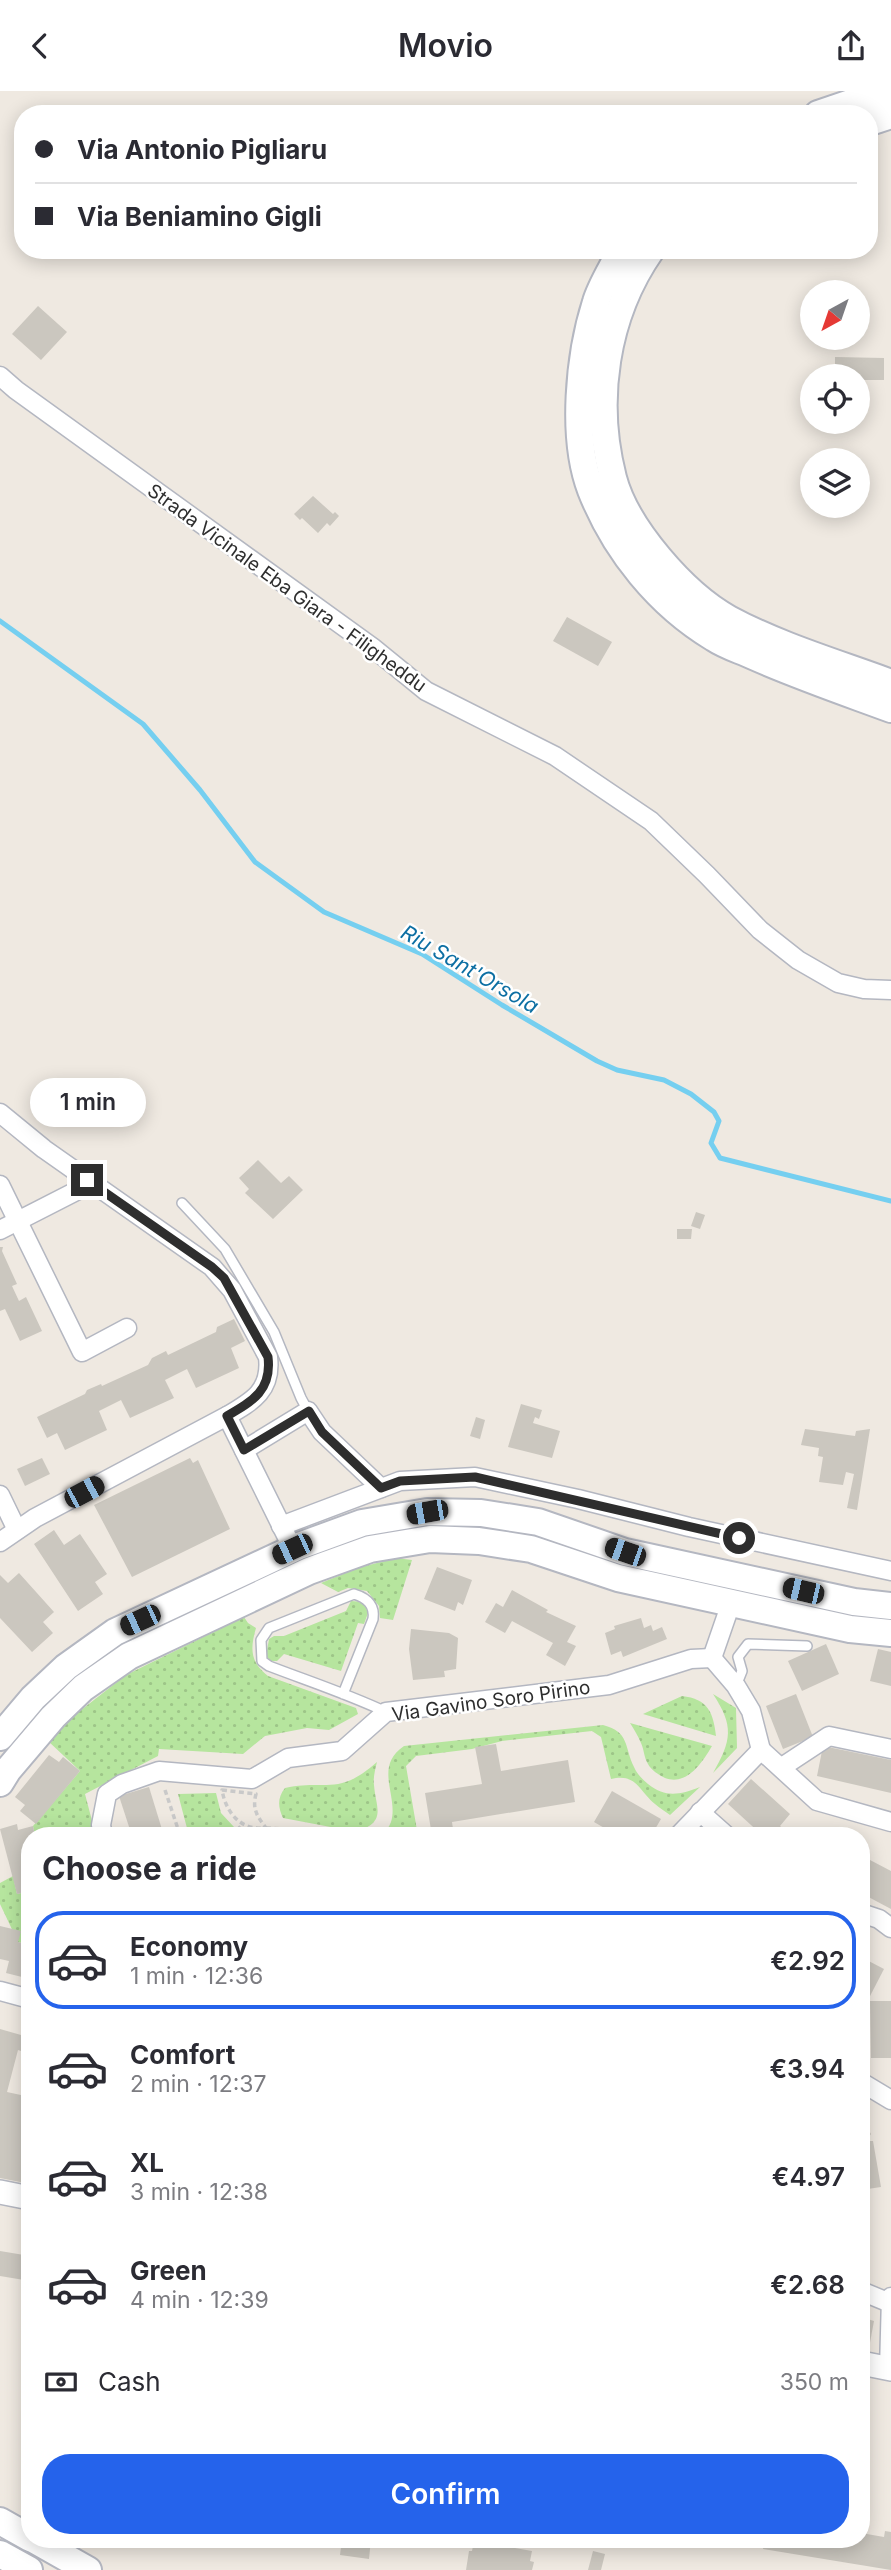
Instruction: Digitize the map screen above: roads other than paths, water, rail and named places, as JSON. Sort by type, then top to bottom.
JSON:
[{"type":"main road","points":[[845,105],[886,91]]},
{"type":"main road","points":[[616,259],[596,299],[585,340],[579,391],[583,450],[590,488],[607,526],[638,571],[669,605],[715,639],[773,665],[891,709]]},
{"type":"main road","points":[[646,259],[619,308],[609,345],[604,392],[607,447],[614,481],[629,514],[657,556],[685,587],[727,618],[782,643],[891,683]]},
{"type":"main road","points":[[0,1737],[33,1698],[66,1667],[115,1632],[287,1538],[427,1512],[481,1513],[538,1522],[625,1552],[854,1602],[891,1606]]},
{"type":"main road","points":[[0,1783],[53,1717],[83,1688],[129,1655],[309,1571],[370,1549],[429,1539],[479,1541],[531,1549],[618,1578],[850,1629],[891,1633]]},
{"type":"main road","points":[[0,2521],[21,2533]]},
{"type":"main road","points":[[49,2548],[88,2570]]},
{"type":"main road","points":[[0,2554],[29,2570]]},
{"type":"street","name":"Strada Vicinale Eba Giara - Filigheddu","points":[[0,376],[372,647],[426,691],[555,756],[651,821],[760,930],[798,960],[838,983],[891,991]]},
{"type":"street","points":[[0,1113],[44,1149],[212,1267],[232,1290],[268,1357],[269,1376],[250,1403],[35,1518],[0,1542]]},
{"type":"street","points":[[0,1230],[92,1183]]},
{"type":"street","points":[[0,1185],[82,1352],[127,1328]]},
{"type":"street","points":[[244,1450],[309,1411],[322,1432],[381,1488]]},
{"type":"street","points":[[227,1416],[287,1538],[381,1488],[400,1481],[475,1477],[891,1571]]},
{"type":"street","points":[[0,1495],[18,1530]]},
{"type":"street","points":[[731,1603],[712,1658],[736,1686],[751,1711],[761,1750],[817,1801],[891,1822]]},
{"type":"street","name":"Via Gavino Soro Pirino","points":[[101,1827],[107,1794],[122,1784],[159,1771],[252,1779],[288,1759],[342,1751],[386,1713],[609,1685],[691,1659],[712,1658]]},
{"type":"street","points":[[782,1767],[829,1736],[891,1749]]},
{"type":"street","points":[[686,1827],[761,1750]]},
{"type":"street","points":[[699,1812],[716,1827]]},
{"type":"street","points":[[870,1916],[891,1928]]},
{"type":"street","points":[[0,1991],[21,1997]]},
{"type":"street","points":[[870,2088],[891,2100]]},
{"type":"street","points":[[0,2192],[21,2196]]},
{"type":"street","points":[[870,2295],[890,2303]]},
{"type":"street","points":[[870,2365],[890,2369],[891,2297]]},
{"type":"lane","points":[[182,1203],[225,1249],[274,1332],[309,1411]]},
{"type":"lane","points":[[343,1694],[373,1619],[374,1610],[362,1596],[354,1594],[346,1596],[340,1602],[269,1628],[261,1640],[262,1661],[386,1713]]},
{"type":"lane","points":[[736,1686],[742,1671],[738,1657],[748,1644],[807,1646]]},
{"type":"waterway","name":"Riu Sant'Orsola","points":[[0,621],[143,724],[200,790],[255,862],[324,912],[422,954],[597,1061],[617,1070],[664,1080],[691,1094],[714,1112],[719,1121],[711,1143],[720,1158],[891,1201]]}]
